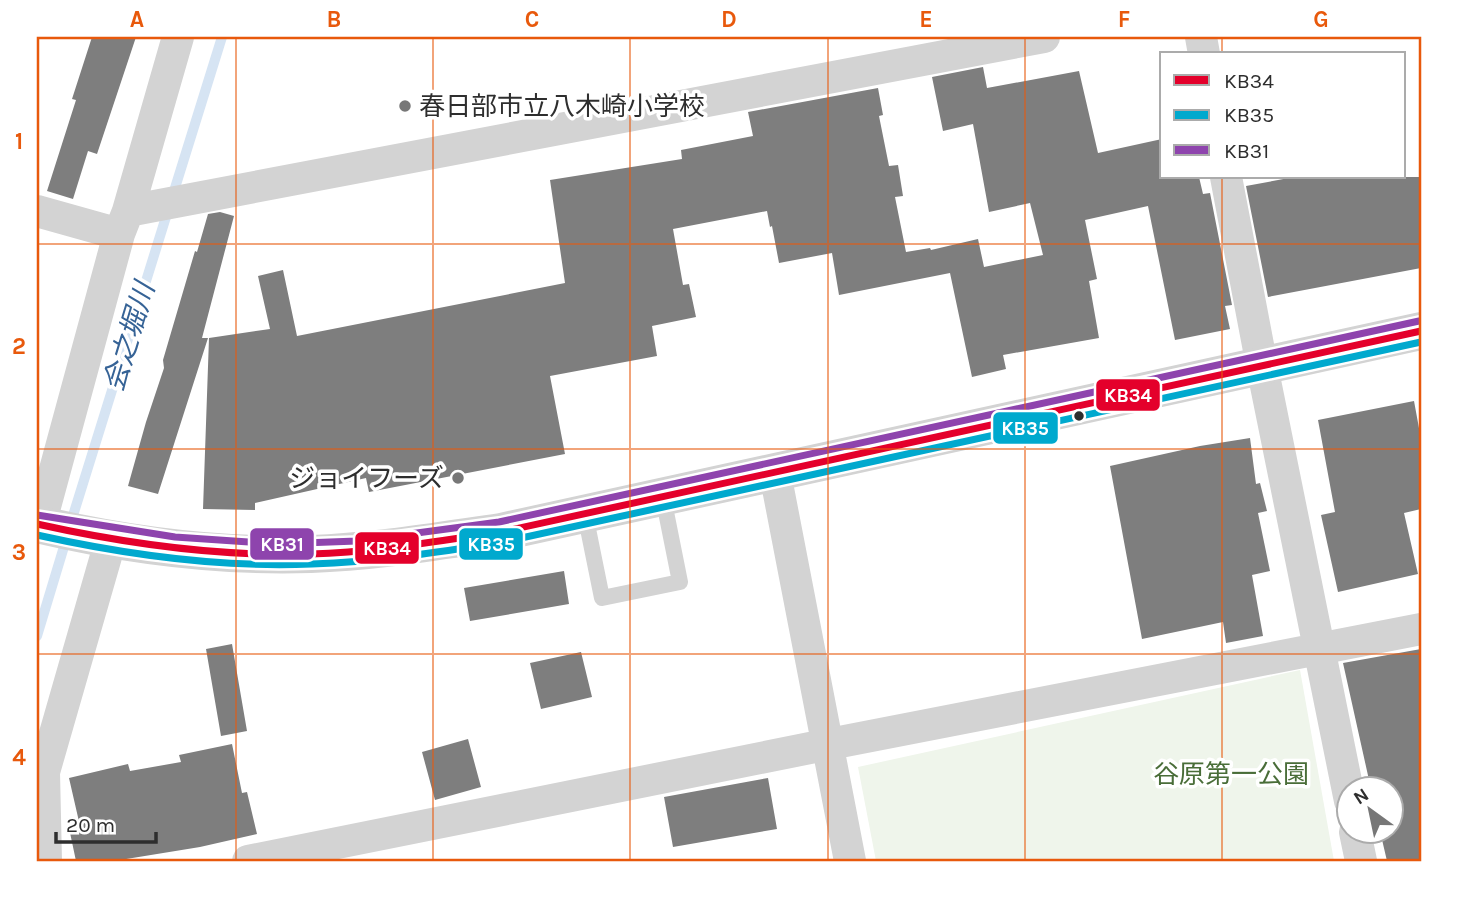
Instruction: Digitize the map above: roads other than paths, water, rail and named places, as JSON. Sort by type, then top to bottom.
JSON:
[{"type":"street","points":[[178,37],[130,218],[41,528],[172,549],[238,554],[312,554],[398,547],[501,532],[1421,331]]},
{"type":"street","points":[[37,211],[130,218],[191,199],[1044,37]]},
{"type":"street","points":[[1226,178],[1344,776]]},
{"type":"street","points":[[775,473],[850,861]]},
{"type":"street","points":[[46,861],[44,772],[103,537]]},
{"type":"street","points":[[248,861],[1421,629]]},
{"type":"lane","points":[[584,514],[601,598],[680,582],[663,497]]},
{"type":"waterway","name":"会之堀川","points":[[71,522],[222,37]]},
{"type":"waterway","name":"会之堀川","points":[[37,636],[66,540]]},
{"type":"place","name":"春日部市立八木崎小学校","points":[[405,106]]},
{"type":"place","name":"ジョイフーズ","points":[[458,478]]},
{"type":"park label","name":"谷原第一公園","points":[[1231,774]]}]
